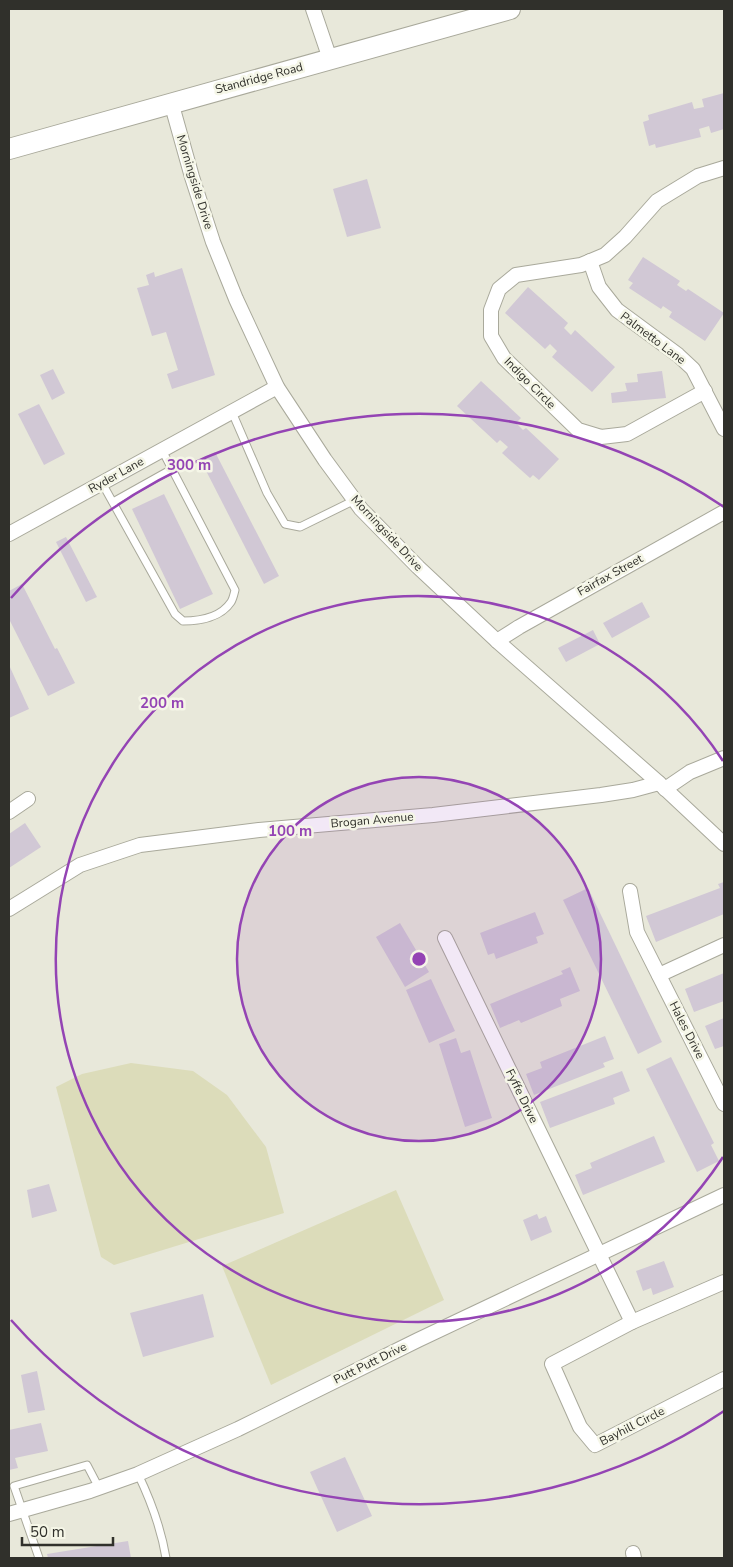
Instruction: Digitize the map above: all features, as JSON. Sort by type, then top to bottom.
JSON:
[{"type":"street","points":[[313,9],[330,59]]},
{"type":"street","name":"Standridge Road","points":[[9,149],[171,102],[330,59],[480,13],[510,9]]},
{"type":"street","name":"Morningside Drive","points":[[171,102],[213,242],[236,299],[277,387],[361,509],[418,567],[497,641],[662,786],[724,844]]},
{"type":"street","points":[[590,261],[605,255],[625,237],[657,201],[698,176],[724,168]]},
{"type":"street","name":"Indigo Circle","points":[[590,261],[581,265],[516,276],[499,289],[491,310],[490,336],[504,358],[578,430],[601,437],[627,434],[705,391]]},
{"type":"street","name":"Palmetto Lane","points":[[590,261],[599,287],[608,301],[617,310],[678,355],[693,369],[724,429]]},
{"type":"street","name":"Ryder Lane","points":[[9,534],[277,387]]},
{"type":"street","name":"Fairfax Street","points":[[497,641],[724,512]]},
{"type":"street","name":"Brogan Avenue","points":[[9,909],[80,865],[140,845],[259,830],[433,815],[662,786],[724,758]]},
{"type":"street","points":[[9,812],[28,799]]},
{"type":"street","name":"Hales Drive","points":[[630,891],[637,932],[719,1082],[724,1104]]},
{"type":"street","name":"Fyffe Drive","points":[[445,938],[600,1254]]},
{"type":"street","points":[[659,975],[724,944]]},
{"type":"street","name":"Putt Putt Drive","points":[[9,1514],[98,1488],[138,1474],[238,1429],[367,1365],[724,1195]]},
{"type":"street","points":[[600,1254],[632,1322]]},
{"type":"street","name":"Bayhill Circle","points":[[724,1282],[632,1322],[552,1364],[580,1427],[595,1445],[724,1379]]},
{"type":"lane","points":[[232,412],[267,493],[285,524],[300,527],[355,500]]},
{"type":"lane","points":[[102,483],[175,614],[183,621],[199,620],[218,613],[232,601],[235,590],[162,450]]},
{"type":"lane","points":[[113,502],[172,469]]},
{"type":"lane","points":[[39,1558],[14,1486],[87,1465],[98,1488]]},
{"type":"lane","points":[[138,1474],[152,1503],[164,1541],[166,1558]]},
{"type":"green space","points":[[131,1063],[193,1071],[227,1095],[266,1147],[284,1213],[114,1265],[101,1257],[56,1087],[82,1074]]},
{"type":"green space","points":[[396,1190],[444,1300],[271,1385],[222,1266]]},
{"type":"building","points":[[724,93],[724,129],[711,133],[709,126],[699,129],[701,137],[656,148],[655,144],[649,146],[643,122],[649,120],[648,115],[692,102],[694,109],[704,107],[702,99]]},
{"type":"building","points":[[367,179],[381,228],[347,237],[333,189]]},
{"type":"building","points":[[643,257],[680,281],[677,285],[686,291],[688,289],[724,313],[705,341],[669,317],[672,312],[663,306],[661,309],[629,288],[633,283],[628,280]]},
{"type":"building","points":[[182,268],[215,375],[172,389],[167,374],[178,370],[166,332],[152,336],[137,288],[149,285],[146,275],[154,272],[155,277]]},
{"type":"building","points":[[528,287],[568,323],[564,328],[571,335],[575,330],[615,367],[592,392],[552,357],[557,351],[550,344],[545,349],[505,313]]},
{"type":"building","points":[[53,369],[65,393],[52,400],[40,375]]},
{"type":"building","points":[[662,371],[666,398],[612,403],[611,393],[627,391],[625,383],[638,382],[637,374]]},
{"type":"building","points":[[481,381],[521,418],[516,423],[523,430],[526,428],[559,459],[539,480],[533,475],[530,478],[502,453],[508,447],[500,440],[497,443],[457,406]]},
{"type":"building","points":[[39,404],[65,454],[44,465],[18,414]]},
{"type":"building","points":[[215,452],[279,576],[264,584],[200,459]]},
{"type":"building","points":[[164,494],[213,594],[180,609],[132,509]]},
{"type":"building","points":[[66,537],[97,597],[86,602],[56,542]]},
{"type":"building","points":[[22,584],[55,649],[57,648],[75,683],[48,696],[9,619],[9,591]]},
{"type":"building","points":[[642,602],[650,617],[612,638],[603,623]]},
{"type":"building","points":[[593,630],[600,644],[566,662],[558,648]]},
{"type":"building","points":[[9,665],[29,709],[9,718]]},
{"type":"building","points":[[25,823],[41,847],[9,868],[9,834]]},
{"type":"building","points":[[724,882],[724,914],[656,942],[646,916],[720,888],[718,884]]},
{"type":"building","points":[[588,888],[662,1042],[638,1054],[563,900]]},
{"type":"building","points":[[535,912],[544,934],[536,937],[538,943],[496,959],[494,953],[488,955],[480,933]]},
{"type":"building","points":[[400,923],[429,972],[405,987],[376,937]]},
{"type":"building","points":[[570,967],[580,991],[560,999],[562,1006],[521,1023],[519,1020],[500,1028],[490,1004],[563,974],[561,971]]},
{"type":"building","points":[[724,973],[724,1001],[694,1012],[685,989]]},
{"type":"building","points":[[431,979],[455,1031],[429,1043],[406,990]]},
{"type":"building","points":[[724,1018],[724,1046],[715,1049],[705,1026]]},
{"type":"building","points":[[605,1036],[614,1059],[603,1063],[605,1067],[534,1095],[526,1074],[542,1068],[540,1062]]},
{"type":"building","points":[[456,1038],[461,1053],[470,1050],[492,1118],[465,1127],[439,1044]]},
{"type":"building","points":[[671,1057],[714,1143],[711,1145],[719,1161],[697,1172],[646,1069]]},
{"type":"building","points":[[622,1071],[630,1091],[613,1098],[615,1104],[550,1128],[540,1102]]},
{"type":"building","points":[[654,1136],[665,1162],[583,1195],[575,1175],[592,1168],[590,1163]]},
{"type":"building","points":[[49,1184],[57,1211],[32,1218],[27,1190]]},
{"type":"building","points":[[537,1214],[539,1219],[546,1216],[552,1232],[531,1241],[523,1220]]},
{"type":"building","points":[[664,1261],[674,1287],[653,1295],[651,1288],[643,1291],[636,1271]]},
{"type":"building","points":[[203,1294],[214,1337],[143,1357],[130,1313]]},
{"type":"building","points":[[37,1371],[45,1410],[28,1413],[21,1375]]},
{"type":"building","points":[[41,1423],[48,1451],[15,1458],[18,1468],[9,1470],[9,1430]]},
{"type":"building","points":[[345,1457],[372,1516],[337,1532],[310,1472]]},
{"type":"building","points":[[128,1541],[131,1558],[48,1558],[47,1554]]}]
